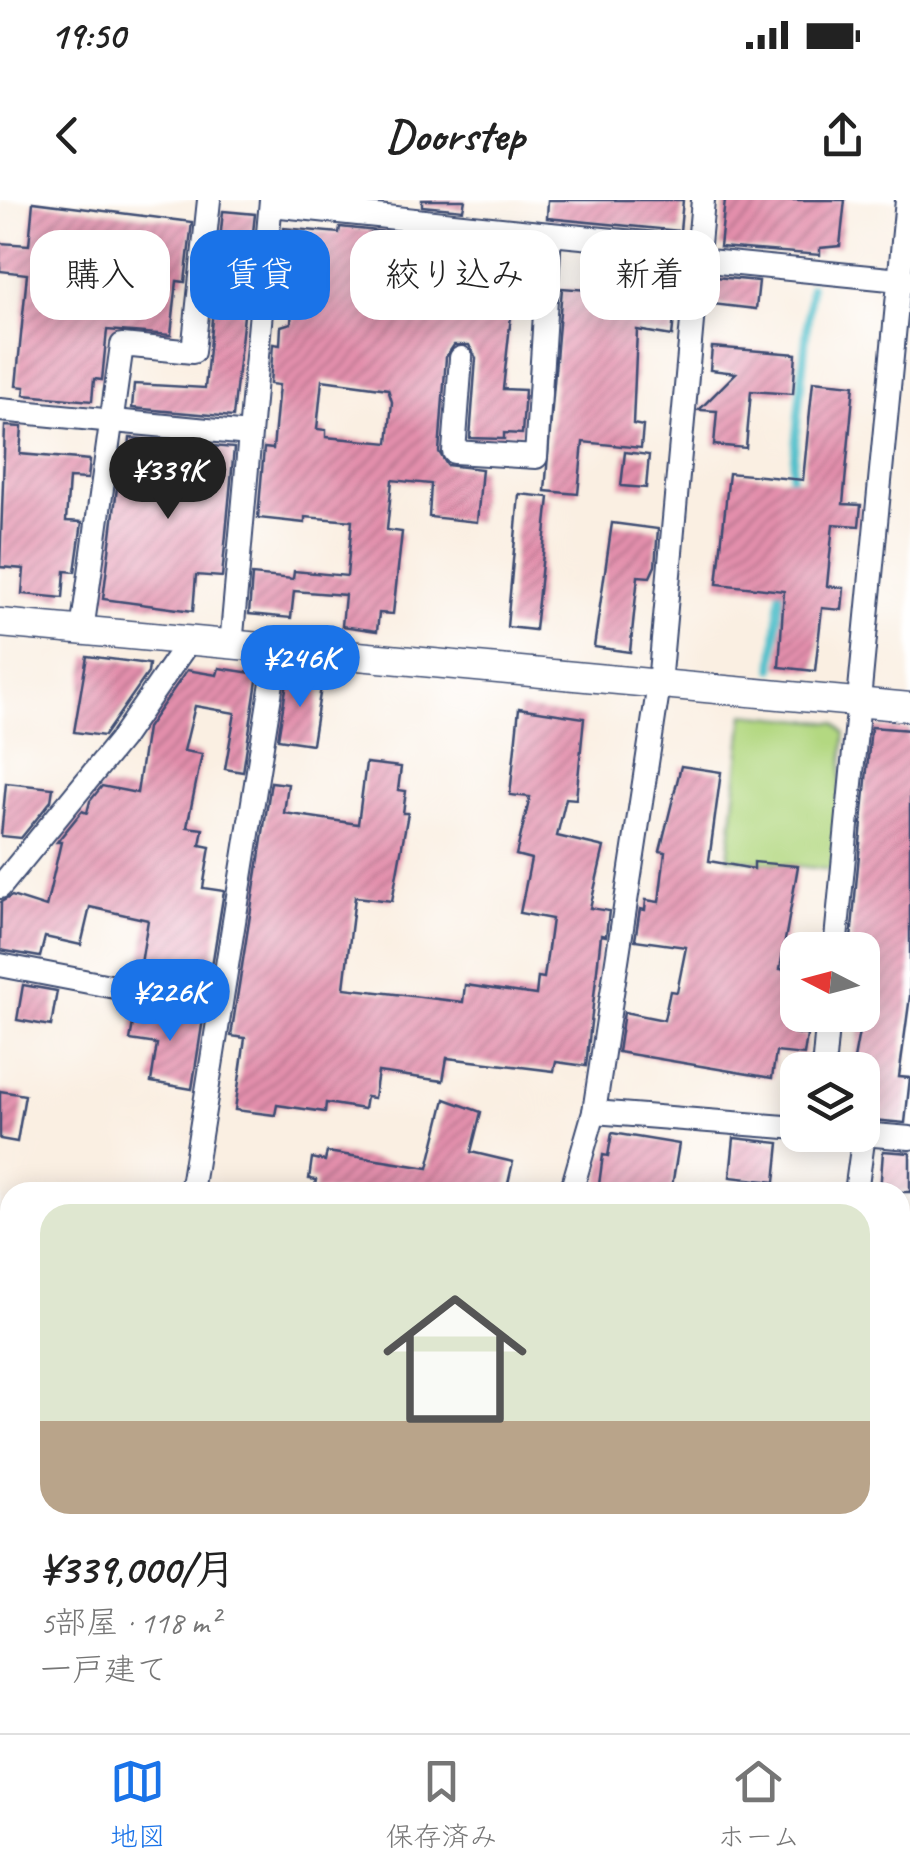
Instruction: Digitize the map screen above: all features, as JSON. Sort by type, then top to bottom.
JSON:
[{"type":"street","points":[[82,631],[122,345],[193,352],[209,200]]},
{"type":"street","points":[[700,230],[703,200]]},
{"type":"street","points":[[836,932],[905,280],[908,200]]},
{"type":"street","points":[[230,646],[271,203],[405,210],[526,230]]},
{"type":"street","points":[[720,257],[905,280]]},
{"type":"street","points":[[461,358],[454,452],[536,457],[545,320]]},
{"type":"street","points":[[574,1182],[594,1112],[658,684],[692,320]]},
{"type":"street","points":[[0,410],[249,434]]},
{"type":"street","points":[[0,623],[910,707]]},
{"type":"street","points":[[0,887],[120,739],[188,642]]},
{"type":"street","points":[[193,1182],[277,651]]},
{"type":"street","points":[[0,965],[220,1007]]},
{"type":"street","points":[[594,1112],[780,1127]]},
{"type":"street","points":[[880,1135],[910,1138]]},
{"type":"street","points":[[857,1182],[861,1152]]},
{"type":"green space","points":[[744,714],[836,723],[845,734],[832,870],[728,858]]},
{"type":"building","points":[[422,200],[465,200],[463,210],[422,206]]},
{"type":"building","points":[[548,200],[683,200],[680,230],[547,218]]},
{"type":"building","points":[[725,200],[845,200],[840,246],[820,248],[820,255],[720,247]]},
{"type":"building","points":[[33,202],[192,222],[185,282],[177,281],[171,335],[107,330],[102,380],[94,379],[92,401],[24,395],[25,387],[16,386],[27,274],[0,271],[0,243],[29,245],[30,234],[30,320],[170,320],[170,230],[30,230]]},
{"type":"building","points":[[223,211],[255,214],[253,230],[221,230]]},
{"type":"building","points":[[340,227],[368,230],[350,230],[350,320],[510,320],[503,389],[525,390],[522,434],[504,433],[504,439],[470,438],[476,358],[469,345],[454,345],[446,357],[439,452],[447,465],[482,469],[477,522],[429,517],[431,484],[392,480],[387,530],[402,532],[393,614],[379,613],[377,631],[342,626],[345,595],[294,591],[291,618],[249,614],[252,575],[293,579],[294,571],[347,576],[352,521],[305,517],[305,523],[258,518],[264,448],[273,449],[279,385],[270,384],[273,344],[280,345],[281,326],[291,320],[330,320],[330,232],[339,233]],"holes":[[[322,380],[388,389],[392,402],[388,443],[326,437],[326,430],[317,429]]]},
{"type":"building","points":[[720,277],[759,281],[756,309],[720,305]]},
{"type":"building","points":[[562,288],[580,289],[580,320],[674,320],[672,336],[637,330],[633,424],[643,426],[641,448],[583,442],[578,494],[545,491]]},
{"type":"building","points":[[212,320],[244,320],[233,417],[132,408],[134,384],[205,388]]},
{"type":"building","points":[[712,347],[796,354],[793,394],[751,391],[746,448],[714,445],[717,411],[699,410],[736,373],[710,370]]},
{"type":"building","points":[[813,381],[854,385],[843,504],[861,505],[859,526],[833,524],[827,586],[844,588],[842,610],[822,608],[815,671],[779,667],[784,591],[717,584],[729,473],[803,480]]},
{"type":"building","points":[[5,426],[22,427],[20,454],[90,460],[88,479],[69,478],[66,521],[82,522],[75,572],[65,571],[63,598],[22,594],[24,569],[0,567]]},
{"type":"building","points":[[130,438],[234,448],[222,577],[196,575],[193,611],[103,599],[120,464],[128,465]]},
{"type":"building","points":[[625,452],[649,455],[646,488],[621,486]]},
{"type":"building","points":[[519,494],[549,497],[535,630],[507,627]]},
{"type":"building","points":[[612,523],[658,529],[655,566],[650,577],[638,576],[630,652],[594,647]]},
{"type":"building","points":[[87,656],[149,664],[148,673],[104,736],[74,732]]},
{"type":"building","points":[[219,668],[258,674],[243,772],[225,769],[235,713],[195,706],[184,751],[202,754],[187,827],[203,829],[200,845],[210,847],[203,888],[224,891],[211,972],[189,969],[186,985],[139,976],[148,920],[90,907],[81,945],[45,937],[40,957],[0,950],[1,902],[12,896],[46,907],[61,842],[57,842],[82,811],[87,813],[90,801],[102,786],[137,793],[147,728],[187,670],[217,675]]},
{"type":"building","points":[[288,676],[322,681],[312,744],[278,739]]},
{"type":"building","points":[[519,708],[584,718],[576,799],[566,798],[557,836],[604,847],[590,908],[609,911],[606,936],[601,935],[586,1066],[556,1062],[554,1071],[447,1058],[443,1081],[378,1072],[374,1098],[366,1097],[364,1109],[326,1103],[325,1112],[277,1105],[275,1115],[235,1110],[245,1038],[231,1036],[271,782],[288,784],[284,813],[358,824],[366,763],[401,767],[398,790],[406,791],[403,813],[408,813],[392,901],[355,897],[344,988],[463,1002],[465,985],[536,995],[538,977],[544,978],[552,919],[520,913],[531,859],[516,855],[530,797],[510,795]]},
{"type":"building","points":[[871,727],[910,730],[910,996],[899,1077],[910,1078],[905,1123],[880,1121],[880,1052],[855,1052],[859,1032],[880,1032],[880,932],[852,932]]},
{"type":"building","points":[[681,766],[721,772],[709,861],[754,869],[754,862],[798,866],[786,932],[780,932],[780,1032],[807,1035],[804,1052],[776,1052],[772,1078],[618,1052],[624,1012],[664,1020],[670,991],[677,992],[686,947],[635,940],[640,909],[645,910],[646,900],[659,902],[665,852],[660,851]]},
{"type":"building","points":[[6,783],[53,788],[51,801],[21,838],[1,836]]},
{"type":"building","points":[[23,985],[57,991],[51,1026],[17,1020]]},
{"type":"building","points":[[136,1006],[203,1019],[192,1089],[151,1082],[157,1044],[130,1040]]},
{"type":"building","points":[[0,1091],[25,1095],[17,1142],[0,1139]]},
{"type":"building","points":[[445,1099],[481,1112],[471,1152],[513,1162],[508,1182],[309,1179],[312,1158],[325,1161],[327,1152],[428,1168]]},
{"type":"building","points":[[612,1133],[679,1144],[673,1182],[599,1182],[603,1155],[608,1156]]},
{"type":"building","points":[[734,1138],[779,1143],[775,1182],[730,1177]]},
{"type":"building","points":[[883,1151],[910,1153],[910,1182],[881,1182]]},
{"type":"waterway","points":[[791,485],[811,287]]},
{"type":"waterway","points":[[773,669],[781,583]]}]
